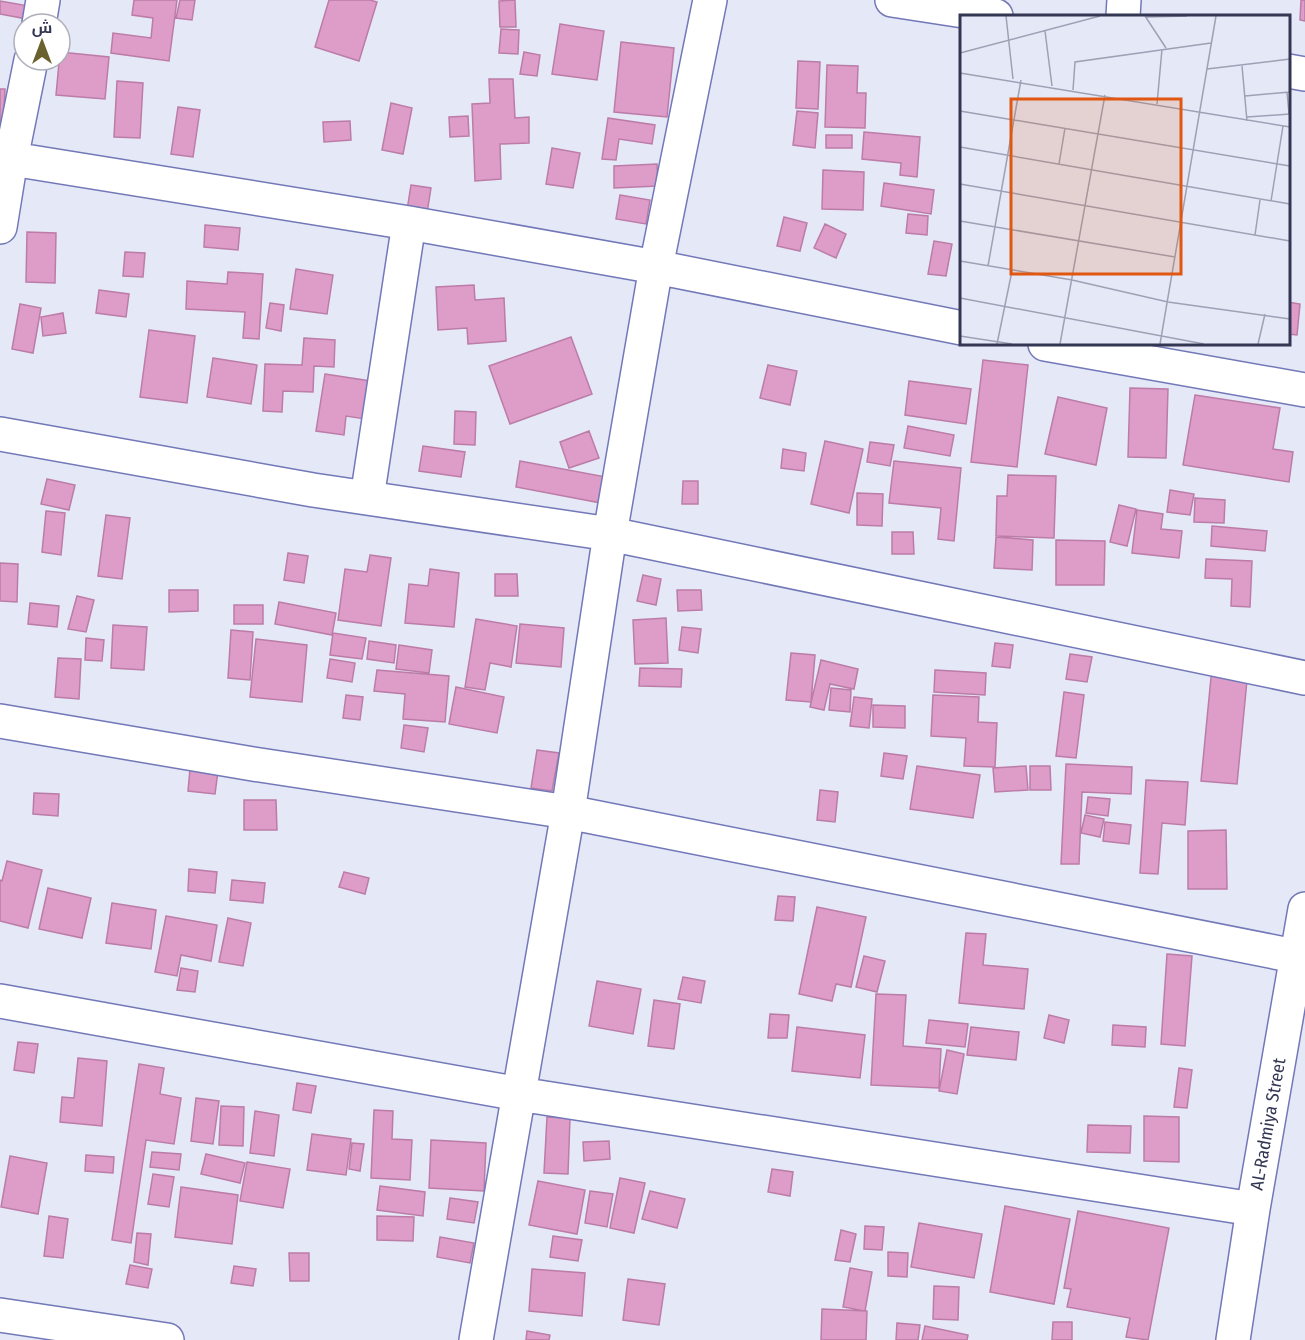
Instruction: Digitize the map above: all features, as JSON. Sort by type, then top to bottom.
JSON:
[{"type":"street","points":[[476,1340],[568,812],[610,534],[656,267],[710,0]]},
{"type":"street","points":[[892,0],[990,15]]},
{"type":"street","points":[[1123,15],[1124,0]]},
{"type":"street","points":[[1290,71],[1305,74]]},
{"type":"street","points":[[0,227],[6,158],[28,72]]},
{"type":"street","points":[[6,158],[409,223],[656,267],[960,328]]},
{"type":"street","points":[[367,498],[409,223]]},
{"type":"street","points":[[1051,345],[1305,390]]},
{"type":"street","points":[[0,434],[290,486],[610,534],[1305,678]]},
{"type":"street","points":[[0,721],[253,764],[568,812],[1301,957]]},
{"type":"street","name":"AL-Radmiya Street","points":[[1233,1340],[1253,1209],[1301,957],[1305,909]]},
{"type":"street","points":[[0,1001],[519,1094],[1253,1209]]},
{"type":"street","points":[[4,1324],[167,1340]]},
{"type":"building","points":[[134,0],[177,0],[169,61],[111,53],[113,33],[151,38],[153,18],[132,15]]},
{"type":"building","points":[[180,0],[195,0],[192,20],[176,18]]},
{"type":"building","points":[[329,0],[377,2],[359,61],[315,47]]},
{"type":"building","points":[[515,0],[516,27],[500,27],[499,1]]},
{"type":"building","points":[[1301,0],[1305,0],[1305,21],[1300,20]]},
{"type":"building","points":[[0,1],[29,6],[28,12],[12,12],[12,16],[0,14]]},
{"type":"building","points":[[560,24],[604,31],[597,80],[552,74]]},
{"type":"building","points":[[501,29],[519,30],[518,54],[499,53]]},
{"type":"building","points":[[621,42],[674,48],[667,117],[614,112]]},
{"type":"building","points":[[524,52],[540,55],[537,76],[520,74]]},
{"type":"building","points":[[72,53],[109,57],[105,99],[56,95],[58,72],[72,72]]},
{"type":"building","points":[[798,61],[820,62],[818,109],[796,108]]},
{"type":"building","points":[[827,65],[858,66],[857,93],[866,93],[865,128],[825,127]]},
{"type":"building","points":[[489,79],[513,79],[515,118],[529,117],[529,143],[500,144],[501,179],[475,181],[472,104],[490,103]]},
{"type":"building","points":[[117,81],[143,83],[140,138],[114,137]]},
{"type":"building","points":[[0,89],[5,89],[3,133],[0,133]]},
{"type":"building","points":[[391,103],[412,108],[403,154],[382,150]]},
{"type":"building","points":[[178,107],[200,110],[193,157],[171,154]]},
{"type":"building","points":[[797,111],[818,113],[815,148],[793,145]]},
{"type":"building","points":[[468,116],[469,136],[450,137],[449,117]]},
{"type":"building","points":[[608,118],[655,125],[652,144],[619,139],[616,160],[602,159]]},
{"type":"building","points":[[350,121],[351,140],[324,142],[323,122]]},
{"type":"building","points":[[864,132],[920,137],[917,177],[900,175],[901,163],[862,159]]},
{"type":"building","points":[[826,135],[852,135],[852,148],[826,148]]},
{"type":"building","points":[[552,148],[580,153],[573,188],[546,184]]},
{"type":"building","points":[[657,164],[658,186],[614,188],[614,166]]},
{"type":"building","points":[[823,170],[864,172],[863,210],[822,209]]},
{"type":"building","points":[[884,183],[934,190],[931,214],[881,206]]},
{"type":"building","points":[[411,185],[431,188],[427,213],[407,210]]},
{"type":"building","points":[[620,195],[650,200],[646,224],[616,219]]},
{"type":"building","points":[[908,214],[928,216],[927,235],[906,233]]},
{"type":"building","points":[[784,217],[807,223],[800,251],[777,246]]},
{"type":"building","points":[[825,224],[846,234],[836,258],[814,248]]},
{"type":"building","points":[[205,225],[240,228],[238,250],[204,247]]},
{"type":"building","points":[[27,232],[56,233],[55,283],[26,282]]},
{"type":"building","points":[[934,241],[952,244],[946,276],[928,274]]},
{"type":"building","points":[[125,252],[145,253],[143,277],[123,276]]},
{"type":"building","points":[[296,269],[333,275],[327,314],[290,309]]},
{"type":"building","points":[[228,272],[263,274],[259,339],[243,338],[245,312],[186,309],[187,281],[227,284]]},
{"type":"building","points":[[474,285],[475,300],[504,298],[506,341],[468,344],[467,328],[438,330],[436,287]]},
{"type":"building","points":[[99,290],[129,294],[126,317],[96,313]]},
{"type":"building","points":[[1290,302],[1300,304],[1297,335],[1290,334]]},
{"type":"building","points":[[270,303],[284,305],[281,331],[266,328]]},
{"type":"building","points":[[20,304],[41,308],[33,353],[12,349]]},
{"type":"building","points":[[63,313],[66,333],[43,336],[41,317]]},
{"type":"building","points":[[149,330],[195,336],[187,403],[140,397]]},
{"type":"building","points":[[571,337],[592,394],[510,424],[489,366]]},
{"type":"building","points":[[304,338],[335,340],[334,367],[314,366],[313,392],[283,391],[282,412],[263,411],[265,364],[302,365]]},
{"type":"building","points":[[213,358],[257,365],[251,404],[207,397]]},
{"type":"building","points":[[983,360],[1028,365],[1017,467],[971,462]]},
{"type":"building","points":[[768,365],[797,371],[790,405],[760,398]]},
{"type":"building","points":[[325,374],[377,382],[372,420],[346,416],[344,435],[316,431]]},
{"type":"building","points":[[909,381],[971,389],[966,424],[905,415]]},
{"type":"building","points":[[1130,388],[1168,389],[1166,458],[1128,457]]},
{"type":"building","points":[[1195,395],[1280,408],[1273,449],[1293,452],[1289,482],[1183,465]]},
{"type":"building","points":[[1058,397],[1107,408],[1096,465],[1045,454]]},
{"type":"building","points":[[455,411],[476,412],[475,445],[454,444]]},
{"type":"building","points":[[908,426],[954,435],[950,456],[904,448]]},
{"type":"building","points":[[589,431],[599,458],[569,468],[560,442]]},
{"type":"building","points":[[825,441],[863,449],[849,513],[811,504]]},
{"type":"building","points":[[870,442],[894,445],[890,466],[867,462]]},
{"type":"building","points":[[423,446],[465,452],[461,477],[419,471]]},
{"type":"building","points":[[783,449],[806,453],[804,471],[781,468]]},
{"type":"building","points":[[520,461],[606,477],[601,503],[516,487]]},
{"type":"building","points":[[894,461],[961,468],[954,541],[938,539],[941,508],[889,503]]},
{"type":"building","points":[[1008,475],[1056,476],[1054,538],[996,536],[997,496],[1007,496]]},
{"type":"building","points":[[47,479],[75,485],[69,510],[41,504]]},
{"type":"building","points":[[683,481],[698,481],[698,504],[682,504]]},
{"type":"building","points":[[1170,490],[1194,494],[1190,515],[1167,512]]},
{"type":"building","points":[[857,493],[883,494],[882,526],[857,525]]},
{"type":"building","points":[[1195,498],[1225,500],[1224,523],[1194,522]]},
{"type":"building","points":[[1119,505],[1136,509],[1127,546],[1110,542]]},
{"type":"building","points":[[1137,510],[1163,514],[1161,529],[1182,531],[1179,558],[1132,553]]},
{"type":"building","points":[[46,511],[65,513],[61,555],[42,552]]},
{"type":"building","points":[[106,515],[130,518],[122,579],[98,576]]},
{"type":"building","points":[[1212,526],[1267,531],[1265,551],[1211,546]]},
{"type":"building","points":[[892,532],[913,532],[914,554],[892,554]]},
{"type":"building","points":[[996,537],[1033,540],[1032,570],[994,568]]},
{"type":"building","points":[[1056,540],[1105,541],[1104,585],[1056,585]]},
{"type":"building","points":[[288,553],[308,556],[304,583],[284,580]]},
{"type":"building","points":[[370,555],[391,558],[381,626],[338,620],[345,569],[367,572]]},
{"type":"building","points":[[1206,559],[1252,561],[1250,607],[1231,606],[1232,579],[1205,578]]},
{"type":"building","points":[[0,563],[18,564],[17,602],[0,601]]},
{"type":"building","points":[[430,569],[459,573],[454,627],[405,623],[409,584],[428,586]]},
{"type":"building","points":[[495,574],[517,574],[518,596],[495,596]]},
{"type":"building","points":[[643,575],[661,579],[656,605],[637,601]]},
{"type":"building","points":[[169,590],[198,590],[198,611],[169,612]]},
{"type":"building","points":[[677,590],[701,590],[702,610],[678,611]]},
{"type":"building","points":[[77,596],[94,600],[86,632],[68,629]]},
{"type":"building","points":[[279,602],[336,613],[332,635],[275,624]]},
{"type":"building","points":[[30,603],[59,606],[57,627],[28,624]]},
{"type":"building","points":[[234,605],[263,605],[263,624],[234,624]]},
{"type":"building","points":[[666,618],[668,663],[635,664],[633,620]]},
{"type":"building","points":[[476,619],[517,626],[511,667],[490,663],[485,690],[465,687]]},
{"type":"building","points":[[520,624],[564,628],[561,667],[516,663]]},
{"type":"building","points":[[113,625],[147,627],[144,670],[111,668]]},
{"type":"building","points":[[682,627],[701,629],[698,653],[679,650]]},
{"type":"building","points":[[231,630],[253,632],[250,680],[228,678]]},
{"type":"building","points":[[333,633],[366,638],[362,659],[330,655]]},
{"type":"building","points":[[86,638],[104,640],[102,661],[85,660]]},
{"type":"building","points":[[256,639],[307,645],[302,702],[250,697]]},
{"type":"building","points":[[369,641],[396,645],[394,663],[367,659]]},
{"type":"building","points":[[995,643],[1013,645],[1010,668],[992,666]]},
{"type":"building","points":[[399,645],[432,650],[429,673],[396,669]]},
{"type":"building","points":[[791,653],[815,655],[811,702],[786,700]]},
{"type":"building","points":[[1070,654],[1092,657],[1087,682],[1066,679]]},
{"type":"building","points":[[58,658],[81,659],[79,699],[55,697]]},
{"type":"building","points":[[330,659],[355,663],[352,682],[327,678]]},
{"type":"building","points":[[821,660],[858,669],[854,689],[830,684],[824,710],[810,707]]},
{"type":"building","points":[[1212,667],[1248,670],[1237,784],[1201,781]]},
{"type":"building","points":[[640,668],[682,669],[681,687],[639,686]]},
{"type":"building","points":[[377,670],[449,676],[445,722],[403,719],[405,694],[374,691]]},
{"type":"building","points":[[935,670],[986,673],[985,695],[934,692]]},
{"type":"building","points":[[456,687],[504,697],[497,733],[449,724]]},
{"type":"building","points":[[831,688],[851,690],[850,712],[829,710]]},
{"type":"building","points":[[1064,692],[1084,695],[1076,758],[1056,756]]},
{"type":"building","points":[[346,695],[363,697],[360,720],[343,718]]},
{"type":"building","points":[[933,695],[979,697],[978,722],[997,723],[995,767],[964,766],[966,738],[931,736]]},
{"type":"building","points":[[854,697],[872,699],[869,728],[850,726]]},
{"type":"building","points":[[873,705],[905,706],[905,728],[873,727]]},
{"type":"building","points":[[404,725],[428,728],[424,752],[401,748]]},
{"type":"building","points":[[537,750],[559,753],[552,791],[531,788]]},
{"type":"building","points":[[884,753],[907,756],[903,779],[881,776]]},
{"type":"building","points":[[1066,764],[1132,767],[1131,794],[1082,792],[1079,864],[1061,864]]},
{"type":"building","points":[[917,766],[980,775],[973,818],[910,809]]},
{"type":"building","points":[[1026,766],[1028,790],[995,792],[993,768]]},
{"type":"building","points":[[1030,766],[1050,766],[1051,790],[1030,790]]},
{"type":"building","points":[[190,769],[218,771],[215,794],[188,791]]},
{"type":"building","points":[[1146,780],[1188,782],[1185,825],[1162,823],[1158,874],[1140,873]]},
{"type":"building","points":[[820,790],[838,792],[835,822],[817,820]]},
{"type":"building","points":[[34,793],[59,794],[58,816],[33,814]]},
{"type":"building","points":[[1088,797],[1110,799],[1108,816],[1086,813]]},
{"type":"building","points":[[244,800],[276,800],[277,830],[244,830]]},
{"type":"building","points":[[1085,815],[1104,819],[1100,837],[1081,833]]},
{"type":"building","points":[[1105,822],[1131,825],[1129,844],[1103,841]]},
{"type":"building","points":[[1226,830],[1227,889],[1188,889],[1188,831]]},
{"type":"building","points":[[7,861],[42,870],[28,928],[0,921],[0,880],[2,881]]},
{"type":"building","points":[[189,869],[217,872],[215,893],[188,891]]},
{"type":"building","points":[[344,872],[369,878],[365,894],[339,887]]},
{"type":"building","points":[[232,880],[265,883],[263,903],[230,900]]},
{"type":"building","points":[[48,888],[91,898],[82,938],[39,929]]},
{"type":"building","points":[[778,896],[795,897],[793,921],[775,920]]},
{"type":"building","points":[[112,903],[156,910],[151,949],[106,943]]},
{"type":"building","points":[[817,907],[866,917],[851,987],[836,984],[832,1001],[799,994]]},
{"type":"building","points":[[166,916],[217,925],[211,961],[181,955],[177,976],[155,972]]},
{"type":"building","points":[[228,918],[251,923],[243,966],[219,962]]},
{"type":"building","points":[[966,933],[986,934],[983,965],[1028,969],[1024,1009],[959,1003]]},
{"type":"building","points":[[1167,954],[1192,956],[1185,1046],[1161,1044]]},
{"type":"building","points":[[864,956],[885,961],[877,992],[856,987]]},
{"type":"building","points":[[181,968],[198,971],[195,992],[177,990]]},
{"type":"building","points":[[683,977],[705,981],[701,1003],[678,999]]},
{"type":"building","points":[[597,981],[641,989],[633,1034],[589,1026]]},
{"type":"building","points":[[876,994],[906,995],[903,1046],[941,1049],[939,1088],[871,1085]]},
{"type":"building","points":[[654,1000],[680,1004],[674,1049],[648,1046]]},
{"type":"building","points":[[770,1014],[789,1015],[787,1038],[768,1038]]},
{"type":"building","points":[[1049,1015],[1069,1020],[1064,1043],[1044,1038]]},
{"type":"building","points":[[929,1020],[968,1024],[965,1047],[926,1043]]},
{"type":"building","points":[[1113,1025],[1146,1027],[1145,1047],[1112,1045]]},
{"type":"building","points":[[797,1027],[865,1035],[860,1078],[792,1071]]},
{"type":"building","points":[[971,1027],[1019,1032],[1016,1060],[967,1055]]},
{"type":"building","points":[[18,1042],[38,1044],[34,1073],[14,1070]]},
{"type":"building","points":[[947,1050],[964,1054],[957,1094],[939,1091]]},
{"type":"building","points":[[78,1058],[107,1061],[102,1126],[60,1122],[62,1097],[74,1098]]},
{"type":"building","points":[[139,1064],[164,1068],[160,1094],[181,1098],[174,1144],[146,1140],[131,1243],[112,1240]]},
{"type":"building","points":[[1179,1068],[1192,1070],[1187,1108],[1174,1107]]},
{"type":"building","points":[[297,1083],[316,1086],[311,1113],[293,1110]]},
{"type":"building","points":[[196,1098],[219,1101],[213,1144],[191,1141]]},
{"type":"building","points":[[221,1106],[244,1107],[243,1146],[219,1145]]},
{"type":"building","points":[[374,1110],[393,1111],[392,1139],[412,1140],[410,1180],[371,1178]]},
{"type":"building","points":[[255,1111],[279,1115],[274,1156],[250,1153]]},
{"type":"building","points":[[1144,1116],[1179,1117],[1179,1162],[1144,1161]]},
{"type":"building","points":[[547,1117],[570,1118],[568,1174],[544,1173]]},
{"type":"building","points":[[1088,1125],[1131,1126],[1130,1153],[1087,1152]]},
{"type":"building","points":[[312,1134],[351,1139],[346,1175],[307,1170]]},
{"type":"building","points":[[431,1140],[486,1143],[484,1191],[429,1188]]},
{"type":"building","points":[[609,1141],[610,1159],[584,1161],[583,1142]]},
{"type":"building","points":[[352,1143],[364,1144],[360,1171],[349,1169]]},
{"type":"building","points":[[152,1152],[181,1154],[179,1170],[150,1167]]},
{"type":"building","points":[[206,1154],[245,1163],[240,1183],[201,1174]]},
{"type":"building","points":[[86,1155],[114,1157],[113,1173],[85,1171]]},
{"type":"building","points":[[10,1156],[47,1163],[38,1214],[1,1207]]},
{"type":"building","points":[[247,1162],[290,1169],[283,1208],[240,1201]]},
{"type":"building","points":[[772,1169],[793,1172],[790,1196],[768,1192]]},
{"type":"building","points":[[153,1174],[174,1177],[169,1207],[148,1204]]},
{"type":"building","points":[[620,1178],[645,1183],[634,1233],[610,1228]]},
{"type":"building","points":[[538,1181],[585,1190],[577,1234],[529,1225]]},
{"type":"building","points":[[380,1186],[425,1192],[423,1216],[377,1210]]},
{"type":"building","points":[[181,1187],[238,1195],[232,1244],[175,1237]]},
{"type":"building","points":[[590,1191],[613,1194],[607,1227],[585,1223]]},
{"type":"building","points":[[650,1191],[685,1199],[677,1228],[642,1219]]},
{"type":"building","points":[[450,1198],[478,1202],[474,1223],[447,1219]]},
{"type":"building","points":[[1005,1206],[1070,1219],[1054,1304],[990,1292]]},
{"type":"building","points":[[1078,1211],[1169,1228],[1148,1340],[1126,1337],[1130,1318],[1067,1307],[1071,1289],[1064,1288]]},
{"type":"building","points":[[49,1216],[68,1219],[63,1258],[44,1256]]},
{"type":"building","points":[[377,1216],[414,1217],[413,1241],[377,1240]]},
{"type":"building","points":[[919,1223],[982,1234],[974,1278],[911,1267]]},
{"type":"building","points":[[865,1226],[884,1227],[882,1250],[864,1249]]},
{"type":"building","points":[[841,1230],[856,1234],[850,1262],[835,1260]]},
{"type":"building","points":[[137,1233],[151,1234],[148,1265],[134,1262]]},
{"type":"building","points":[[553,1236],[582,1240],[578,1261],[550,1257]]},
{"type":"building","points":[[440,1237],[474,1243],[470,1263],[437,1257]]},
{"type":"building","points":[[888,1252],[908,1253],[907,1277],[888,1276]]},
{"type":"building","points":[[289,1253],[309,1253],[309,1281],[290,1281]]},
{"type":"building","points":[[130,1265],[152,1269],[148,1288],[126,1284]]},
{"type":"building","points":[[234,1266],[256,1269],[253,1286],[231,1283]]},
{"type":"building","points":[[850,1268],[872,1272],[865,1311],[843,1307]]},
{"type":"building","points":[[532,1269],[585,1273],[582,1316],[529,1311]]},
{"type":"building","points":[[628,1279],[665,1284],[659,1325],[623,1320]]},
{"type":"building","points":[[934,1286],[959,1287],[958,1320],[933,1319]]},
{"type":"building","points":[[822,1309],[867,1311],[866,1340],[821,1340]]},
{"type":"building","points":[[1053,1322],[1072,1322],[1072,1340],[1052,1340]]},
{"type":"building","points":[[897,1323],[920,1325],[918,1340],[896,1340]]},
{"type":"building","points":[[925,1326],[968,1335],[967,1340],[922,1340]]},
{"type":"building","points":[[527,1331],[550,1335],[549,1340],[526,1340]]}]
